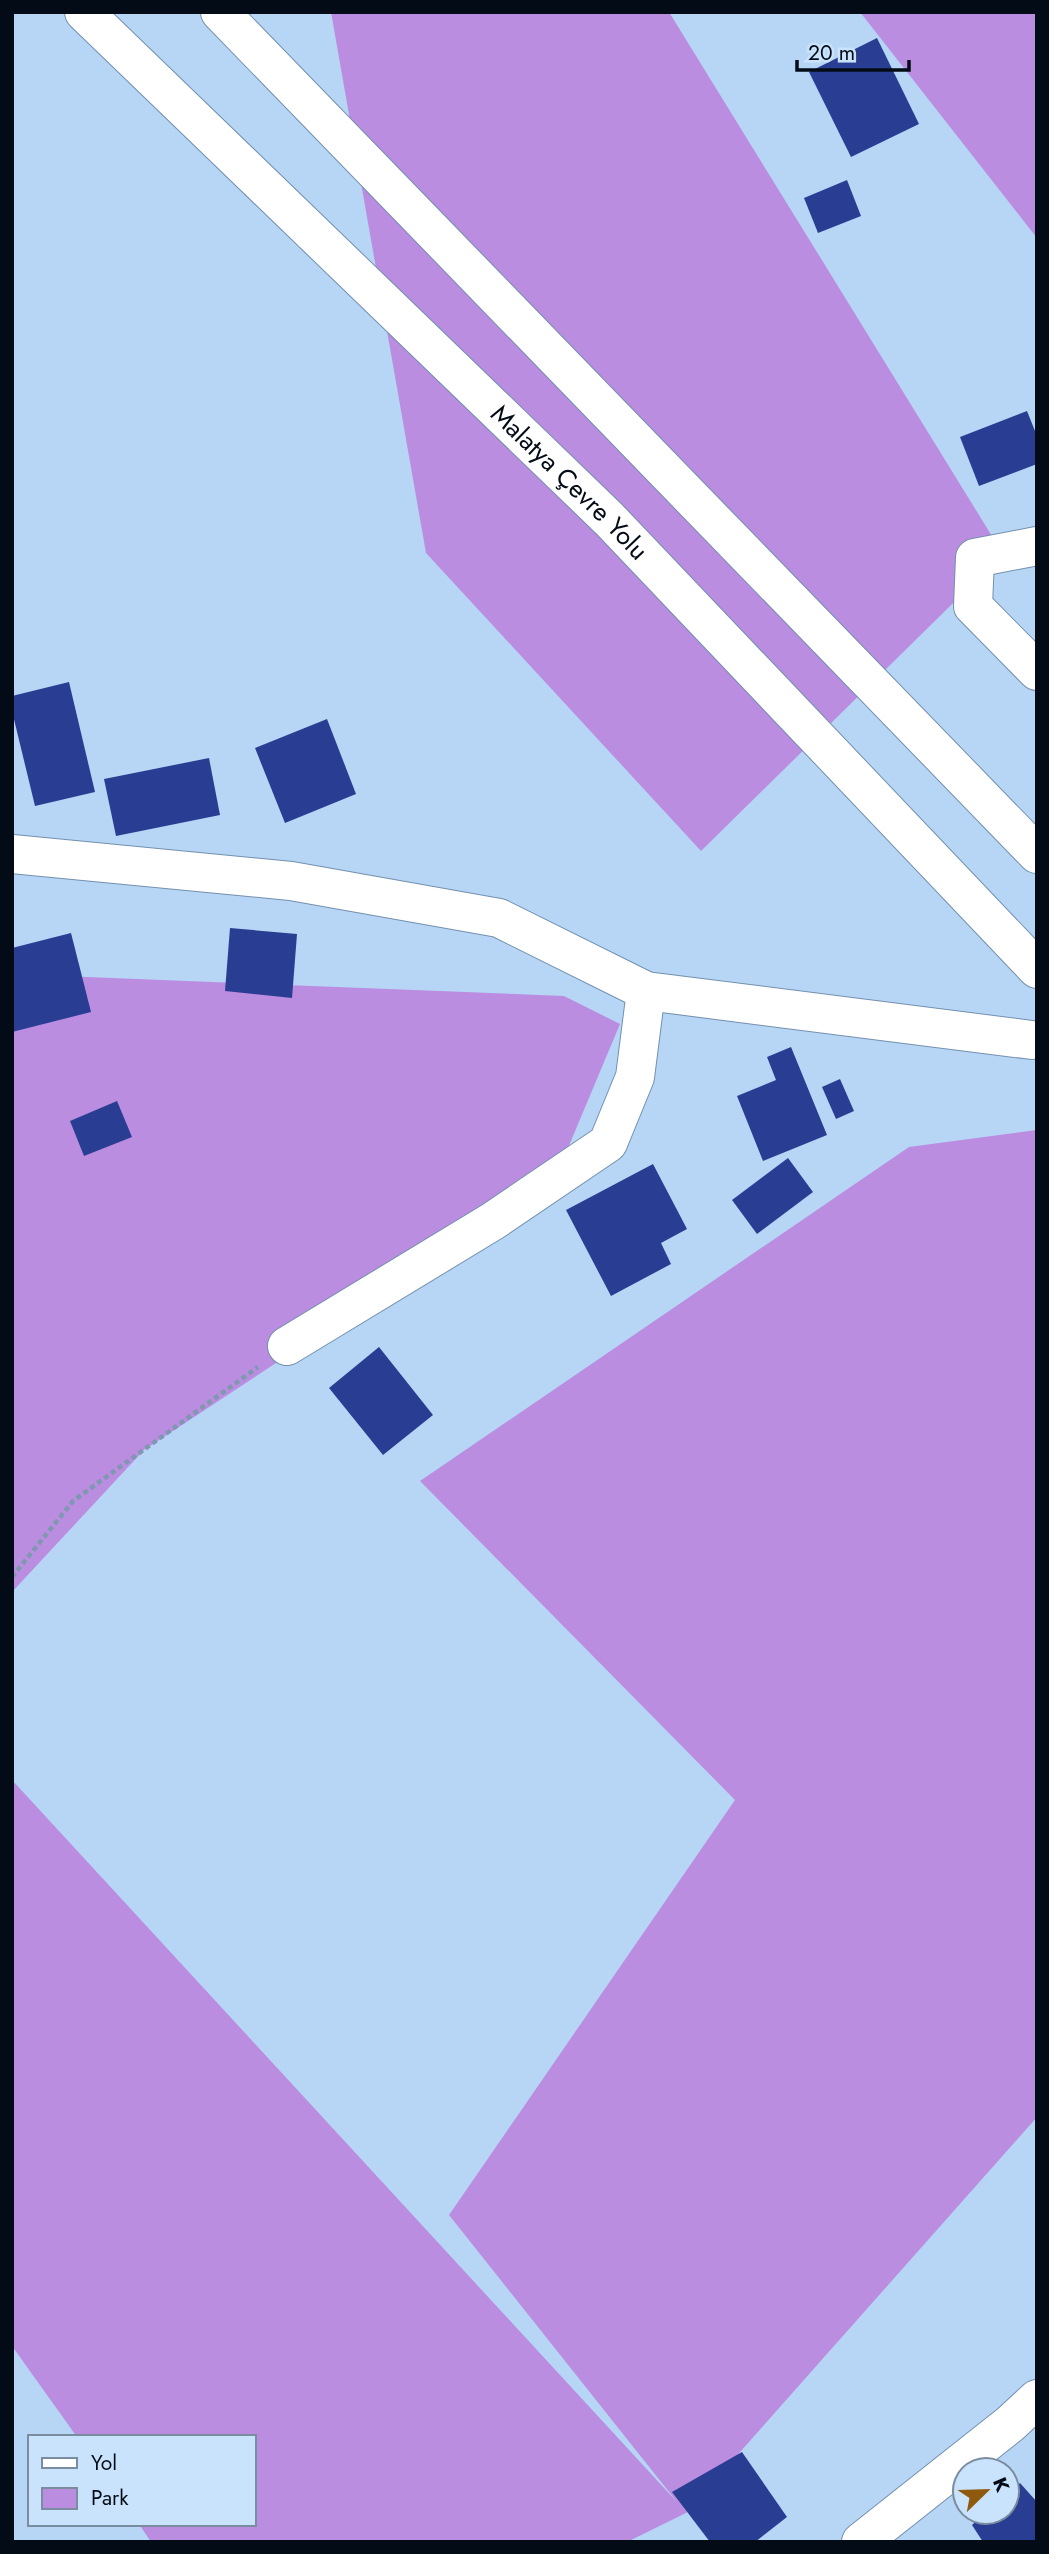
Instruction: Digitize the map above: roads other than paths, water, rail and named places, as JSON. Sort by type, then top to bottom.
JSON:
[{"type":"main road","name":"Malatya Çevre Yolu","points":[[84,12],[609,519],[1037,970]]},
{"type":"main road","points":[[220,12],[1037,854]]},
{"type":"main road","points":[[1037,546],[975,558],[973,606],[1037,671]]},
{"type":"main road","points":[[12,854],[291,881],[499,918],[646,991],[1032,1040]]},
{"type":"main road","points":[[287,1346],[493,1222],[608,1143],[635,1077],[646,991]]},
{"type":"main road","points":[[861,2542],[1010,2424],[1037,2399]]}]
